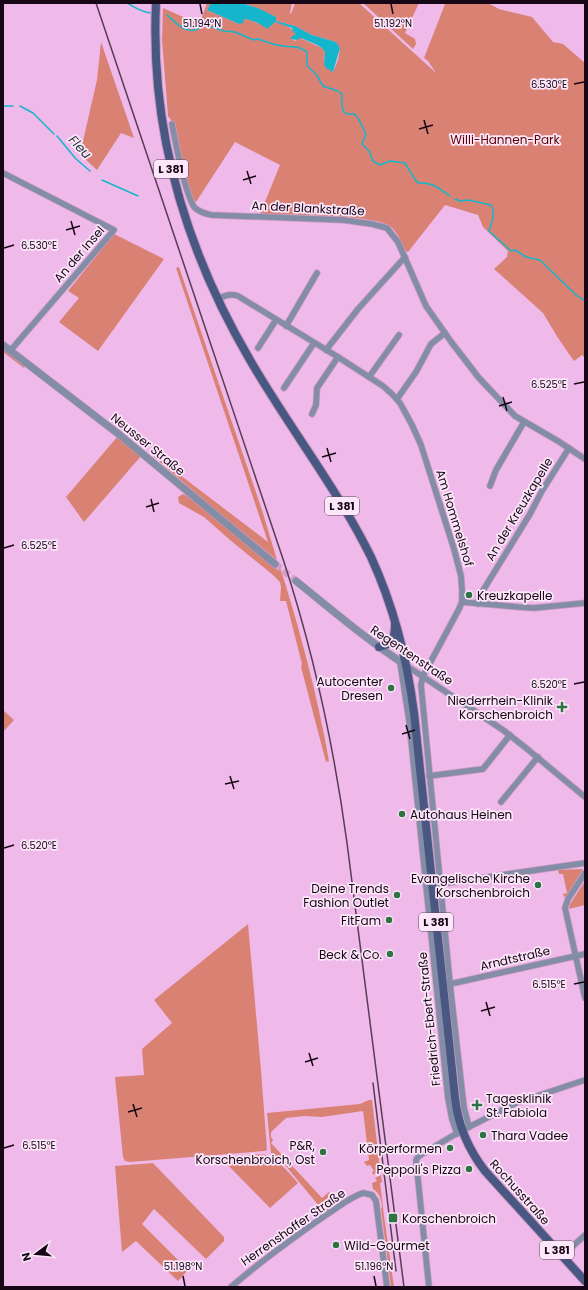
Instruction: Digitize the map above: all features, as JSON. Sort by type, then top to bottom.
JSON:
[{"type":"main road","name":"L 381","points":[[156,9],[155,46],[161,122],[167,155],[178,195],[200,260],[217,299],[255,369],[353,525],[375,567],[394,618],[414,713],[455,1098],[457,1112],[463,1130]]},
{"type":"main road","points":[[379,647],[389,644],[393,639],[395,629],[394,618]]},
{"type":"main road","name":"Rochusstraße","points":[[463,1130],[473,1154],[485,1171],[585,1281]]},
{"type":"street","name":"An der Blankstraße","points":[[172,124],[188,193],[193,204],[200,211],[212,214],[338,219],[378,225],[387,228],[398,242],[425,303],[444,333],[486,385],[513,414],[585,459]]},
{"type":"street","name":"An der Insel","points":[[3,172],[114,230],[10,351]]},
{"type":"street","points":[[326,350],[358,309],[405,257]]},
{"type":"street","points":[[286,326],[317,273]]},
{"type":"street","name":"Am Hommelshof","points":[[217,299],[228,294],[234,295],[338,357],[389,391],[397,399],[408,416],[419,439],[460,570],[462,583],[462,602],[423,676]]},
{"type":"street","points":[[258,348],[276,320]]},
{"type":"street","points":[[397,399],[416,372],[431,344],[444,333]]},
{"type":"street","points":[[369,377],[399,335]]},
{"type":"street","points":[[284,388],[314,343]]},
{"type":"street","name":"Neusser Straße","points":[[3,345],[127,440],[275,564]]},
{"type":"street","points":[[312,414],[316,405],[317,388],[338,357]]},
{"type":"street","points":[[490,486],[496,470],[524,422]]},
{"type":"street","name":"An der Kreuzkapelle","points":[[478,604],[479,597],[569,448]]},
{"type":"street","name":"Regentenstraße","points":[[296,581],[343,620],[379,647],[510,736],[538,757],[585,797]]},
{"type":"street","points":[[462,602],[538,608],[585,603]]},
{"type":"street","name":"Friedrich-Ebert-Straße","points":[[423,676],[421,685],[429,776],[464,1108],[463,1130]]},
{"type":"street","points":[[429,776],[484,770],[510,736]]},
{"type":"street","points":[[501,802],[538,757]]},
{"type":"street","points":[[440,884],[585,864]]},
{"type":"street","points":[[585,873],[568,899],[566,905],[566,914],[585,998]]},
{"type":"street","name":"Arndtstraße","points":[[450,984],[585,954]]},
{"type":"street","points":[[429,1287],[416,1163],[418,1156],[463,1130],[516,1103],[585,1080]]},
{"type":"street","name":"Herrenshoffer Straße","points":[[231,1287],[275,1250],[360,1193],[367,1193],[372,1196],[377,1203],[387,1287]]},
{"type":"street","points":[[562,1256],[585,1235]]},
{"type":"green space","name":"Willi-Hannen-Park","points":[[207,3],[211,3],[207,10],[239,24],[244,19],[264,25],[266,28],[275,22],[287,26],[297,34],[292,39],[295,41],[300,38],[322,48],[325,52],[324,65],[333,72],[338,60],[340,48],[336,42],[312,35],[295,26],[276,21],[258,8],[242,3],[292,3],[291,14],[295,3],[359,3],[436,73],[428,61],[424,58],[445,4],[444,3],[488,3],[499,9],[532,17],[553,42],[563,44],[585,63],[585,358],[582,355],[574,361],[543,313],[494,269],[507,257],[508,251],[483,227],[478,215],[445,205],[408,252],[405,251],[396,232],[391,227],[382,223],[349,217],[260,214],[280,165],[235,142],[196,202],[193,201],[187,182],[174,124],[168,116],[162,40],[163,8],[192,21],[201,20]]},
{"type":"green space","points":[[363,3],[419,3],[405,33],[415,39],[416,44],[413,49]]},
{"type":"green space","points":[[101,42],[134,138],[121,133],[97,170],[80,154],[97,80]]},
{"type":"green space","points":[[114,234],[164,259],[98,351],[59,322],[79,298],[68,291]]},
{"type":"green space","points":[[179,267],[262,510],[277,560],[219,513],[154,457],[155,456],[268,542],[176,268]]},
{"type":"green space","points":[[3,349],[25,366],[24,368],[3,352]]},
{"type":"green space","points":[[118,436],[141,456],[84,522],[66,497]]},
{"type":"green space","points":[[183,494],[277,568],[278,561],[307,660],[329,761],[326,762],[301,667],[302,664],[286,601],[280,601],[280,582],[204,517],[179,503],[178,497]]},
{"type":"green space","points":[[3,710],[14,720],[3,732]]},
{"type":"green space","points":[[583,869],[567,896],[564,897],[563,894],[567,893],[563,874],[559,874],[558,870]]},
{"type":"green space","points":[[585,881],[585,905],[569,909],[570,904]]},
{"type":"green space","points":[[248,924],[267,1150],[130,1162],[125,1161],[123,1157],[115,1077],[144,1075],[142,1049],[172,1023],[154,1000]]},
{"type":"green space","points":[[372,1100],[380,1170],[373,1175],[372,1172],[374,1171],[370,1165],[367,1166],[364,1162],[369,1160],[363,1111],[322,1117],[304,1116],[286,1118],[271,1132],[271,1137],[273,1140],[271,1143],[322,1198],[329,1192],[336,1202],[335,1205],[324,1212],[285,1165],[271,1153],[267,1113],[360,1104]]},
{"type":"green space","points":[[266,1155],[275,1159],[298,1183],[270,1208],[221,1158]]},
{"type":"green space","points":[[153,1163],[224,1237],[224,1241],[206,1259],[154,1209],[142,1224],[188,1270],[178,1281],[136,1241],[122,1252],[115,1166]]},
{"type":"green space","points":[[381,1175],[382,1182],[380,1183],[394,1287],[391,1287],[380,1196],[373,1189],[372,1183],[377,1181],[375,1178]]},
{"type":"shaded area","points":[[211,3],[242,3],[258,8],[276,17],[276,21],[295,26],[312,35],[336,42],[340,48],[333,72],[324,65],[325,52],[322,48],[301,38],[297,40],[291,39],[291,37],[296,34],[293,32],[292,28],[275,22],[267,29],[256,22],[244,19],[243,23],[239,24],[207,10]]},
{"type":"waterway","points":[[127,3],[141,11],[151,13]]},
{"type":"waterway","points":[[167,15],[187,30],[195,30],[206,25],[224,31],[235,32],[254,40],[258,39],[277,45],[297,47],[307,52],[307,66],[316,74],[323,86],[338,91],[342,94],[342,106],[345,113],[356,115],[366,134],[362,144],[369,151],[373,161],[380,165],[390,161],[405,163],[418,183],[428,183],[439,188],[450,196]]},
{"type":"waterway","name":"Fleu","points":[[3,106],[13,106]]},
{"type":"waterway","name":"Fleu","points":[[20,106],[33,113],[54,134]]},
{"type":"waterway","name":"Fleu","points":[[57,136],[76,159],[90,171]]},
{"type":"waterway","name":"Fleu","points":[[102,180],[138,196]]},
{"type":"waterway","points":[[455,199],[491,205],[493,215],[489,231],[511,251],[515,250],[526,257],[540,260],[576,295],[585,301]]},
{"type":"tunnel","points":[[275,564],[296,581]]},
{"type":"railway","points":[[96,3],[284,562],[314,666],[342,807],[404,1287]]},
{"type":"railway","points":[[373,1083],[396,1271]]},
{"type":"place","name":"Kreuzkapelle","points":[[469,595]]},
{"type":"place","name":"Autocenter Dresen","points":[[391,688]]},
{"type":"place","name":"Niederrhein-Klinik Korschenbroich","points":[[562,707]]},
{"type":"place","name":"Autohaus Heinen","points":[[402,814]]},
{"type":"place","name":"Evangelische Kirche Korschenbroich","points":[[538,885]]},
{"type":"place","name":"Deine Trends Fashion Outlet","points":[[397,895]]},
{"type":"place","name":"FitFam","points":[[389,920]]},
{"type":"place","name":"Beck & Co.","points":[[390,954]]},
{"type":"place","name":"Tagesklinik St. Fabiola","points":[[477,1105]]},
{"type":"place","name":"Thara Vadee","points":[[483,1135]]},
{"type":"place","name":"Körperformen","points":[[450,1148]]},
{"type":"place","name":"P&R, Korschenbroich, Ost","points":[[323,1152]]},
{"type":"place","name":"Peppoli's Pizza","points":[[469,1169]]},
{"type":"place","name":"Korschenbroich","points":[[393,1218]]},
{"type":"place","name":"Wild-Gourmet","points":[[336,1245]]}]
